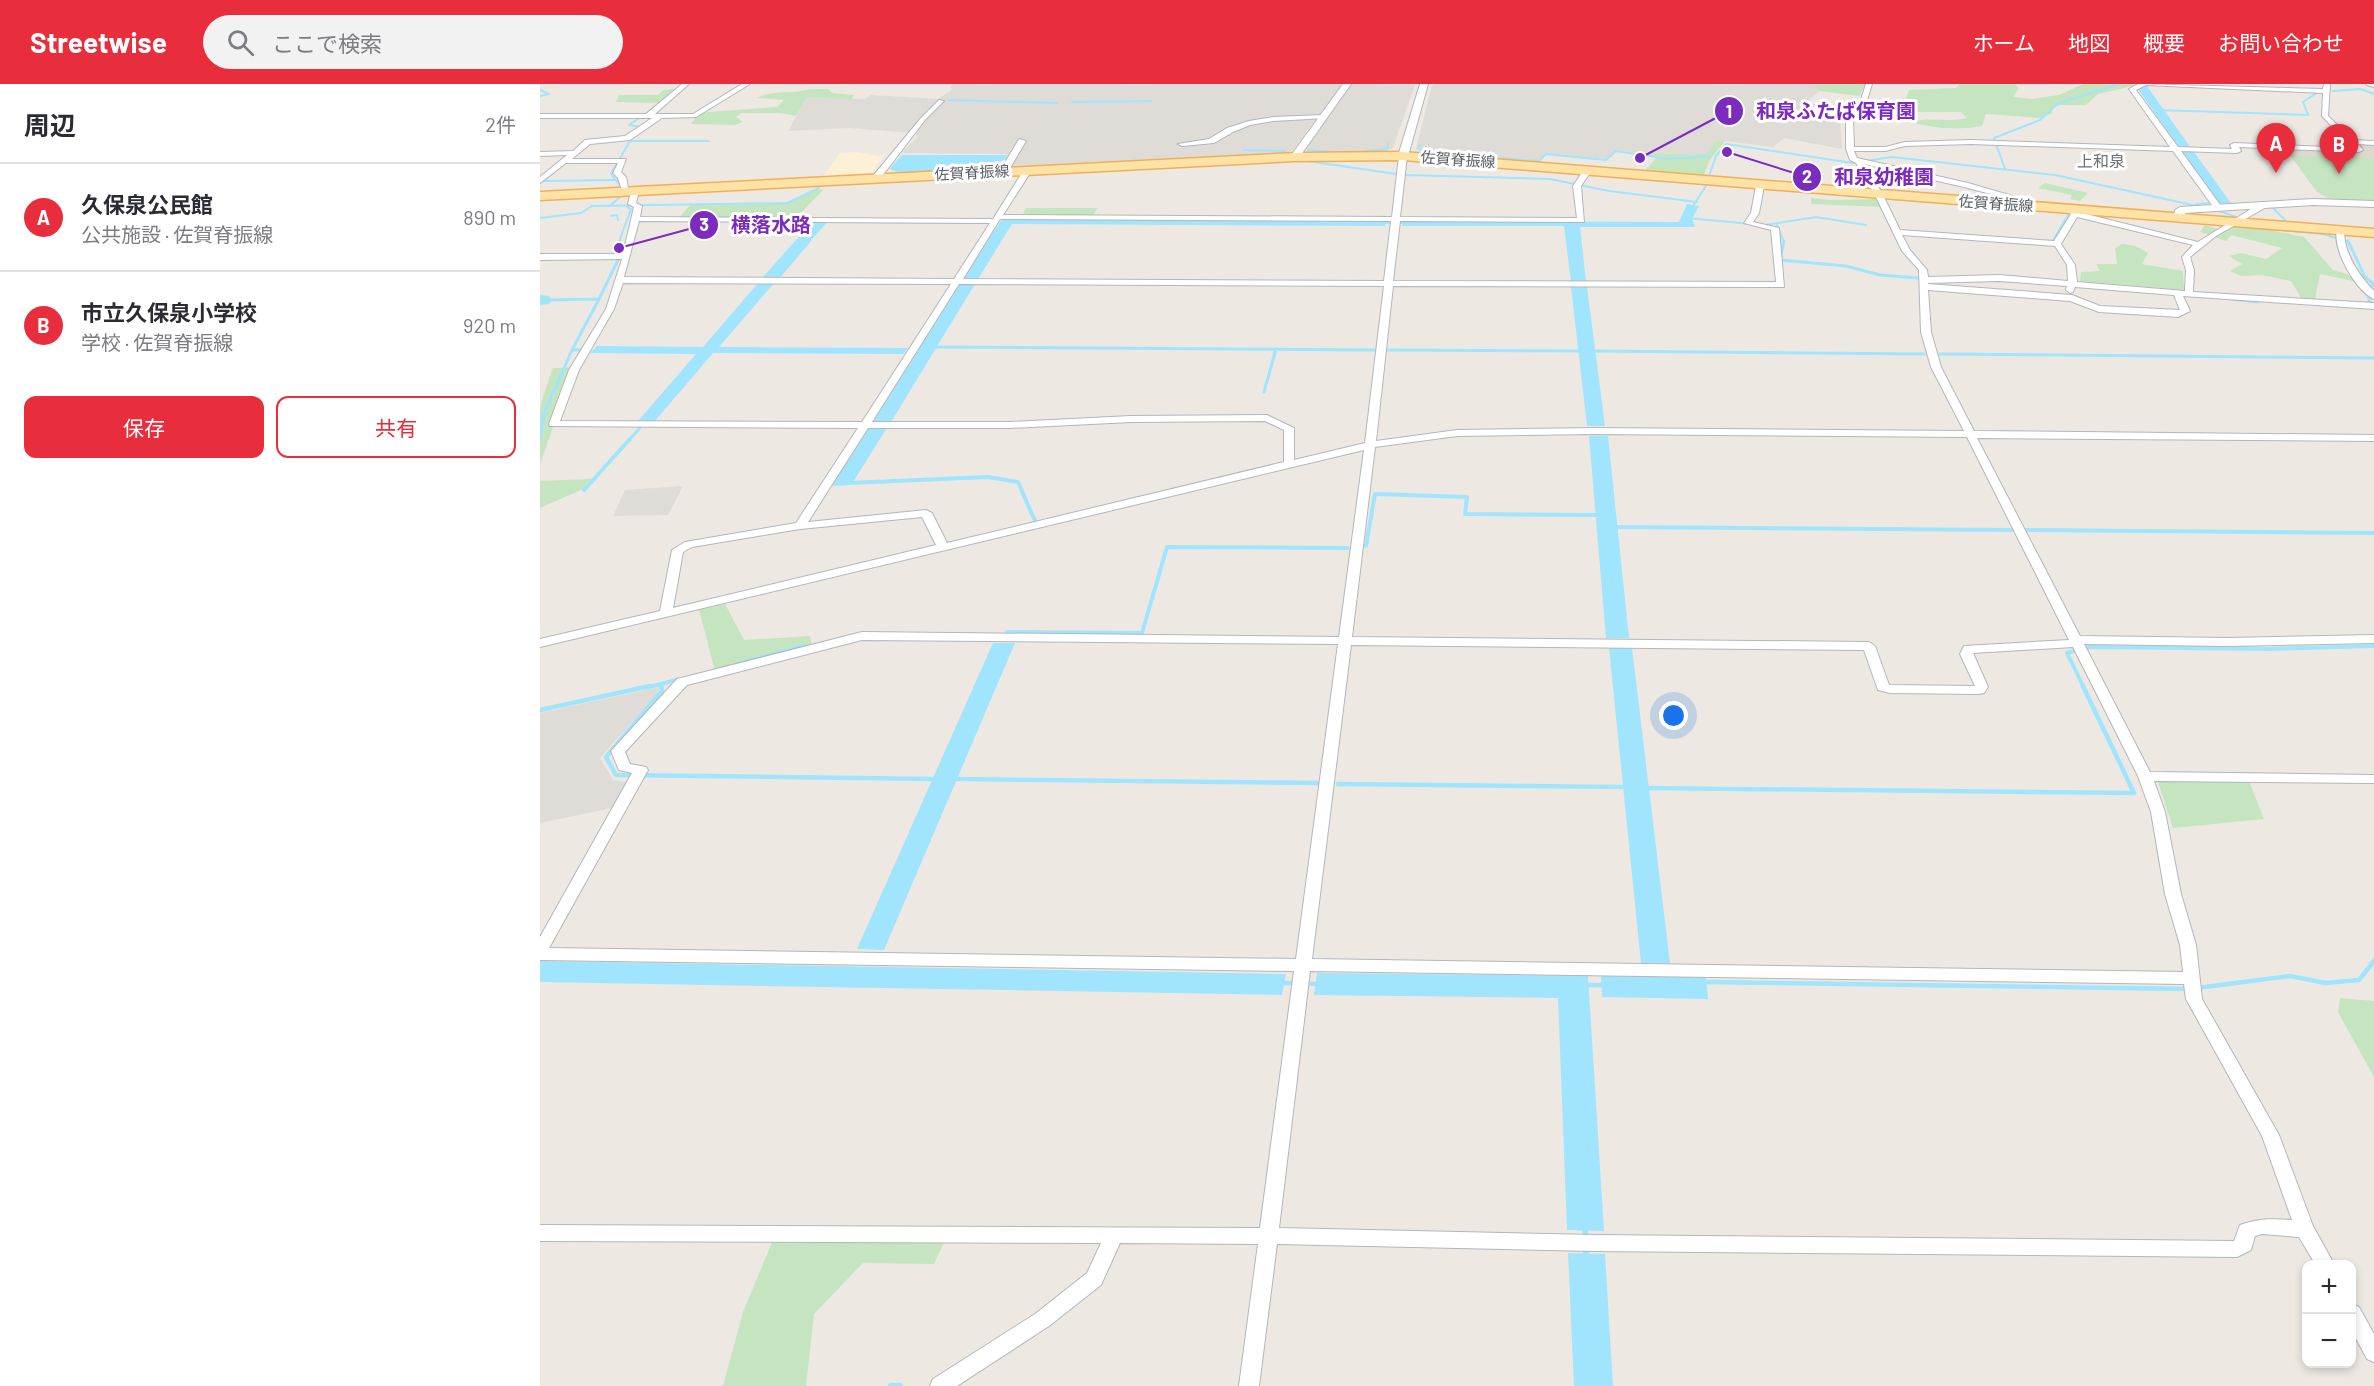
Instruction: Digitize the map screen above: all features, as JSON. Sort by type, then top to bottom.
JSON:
[{"type":"main road","name":"佐賀脊振線","points":[[540,196],[1295,157],[1403,156],[2073,211],[2179,217],[2340,235],[2374,233]]},
{"type":"street","points":[[648,116],[686,84]]},
{"type":"street","points":[[540,116],[699,114],[747,84]]},
{"type":"street","points":[[1295,157],[1347,84]]},
{"type":"street","points":[[1249,1386],[1370,445],[1403,156],[1424,84]]},
{"type":"street","points":[[1869,84],[1861,110],[1849,118],[1850,149],[1880,195],[1906,251],[1923,270],[1924,320],[1931,353],[2145,776],[2158,812],[2193,978],[2194,999],[2271,1135],[2305,1229],[2323,1260]]},
{"type":"street","points":[[2143,84],[2132,89],[2175,149],[2208,207]]},
{"type":"street","points":[[1850,149],[1885,149],[1905,144],[1992,142],[2237,151],[2234,146],[2359,150],[2325,116],[2327,88],[2148,84]]},
{"type":"street","points":[[876,178],[923,119],[941,101]]},
{"type":"street","points":[[540,181],[566,161],[572,153],[593,140],[633,136],[660,116]]},
{"type":"street","points":[[1182,144],[1211,141],[1230,130],[1273,118],[1324,117]]},
{"type":"street","points":[[1004,171],[1022,141]]},
{"type":"street","points":[[2350,142],[2374,143]]},
{"type":"street","points":[[540,154],[572,153]]},
{"type":"street","points":[[566,161],[618,161],[617,173],[631,191],[635,205],[635,219],[627,256],[610,309],[574,370],[554,424],[1010,425],[1131,419],[1267,418],[1290,428],[1293,441],[1288,458],[1290,464]]},
{"type":"street","points":[[1857,162],[1965,185],[2045,207]]},
{"type":"street","points":[[800,526],[875,425],[911,351],[1028,170]]},
{"type":"street","points":[[635,219],[1396,222],[1581,220],[1578,185],[1588,170]]},
{"type":"street","points":[[619,280],[1781,285],[1775,263],[1778,249],[1775,228],[1749,224],[1755,213],[1760,186]]},
{"type":"street","points":[[2179,217],[2180,210],[2208,207],[2313,202],[2374,204]]},
{"type":"street","points":[[2189,292],[2190,270],[2186,257],[2197,244],[2238,222],[2265,204]]},
{"type":"street","points":[[2057,244],[2073,211],[2197,244]]},
{"type":"street","points":[[1897,230],[2057,244],[2068,255],[2073,283],[2070,291],[2072,298]]},
{"type":"street","points":[[2340,235],[2354,275],[2369,289]]},
{"type":"street","points":[[540,257],[627,256]]},
{"type":"street","points":[[1925,283],[1999,278],[2189,292],[2248,299],[2374,306]]},
{"type":"street","points":[[1925,283],[2072,298],[2099,309],[2178,314],[2186,311],[2177,292]]},
{"type":"street","points":[[540,643],[1370,445],[1457,433],[1598,431],[2374,438]]},
{"type":"street","points":[[666,613],[678,550],[689,544],[800,526],[926,513],[943,547]]},
{"type":"street","points":[[2193,978],[1654,969],[1301,978],[540,953],[639,775],[624,767],[618,751],[682,682],[862,636],[1869,646],[1883,687],[1978,690],[1982,687],[1966,654],[1968,649],[2374,639]]},
{"type":"street","points":[[2145,776],[2374,779]]},
{"type":"street","points":[[540,1233],[1268,1236],[1587,1243],[2237,1249],[2244,1244],[2247,1231],[2262,1226],[2305,1229]]},
{"type":"street","points":[[940,1386],[1042,1320],[1095,1279],[1113,1237]]},
{"type":"street","points":[[2353,1314],[2374,1353]]},
{"type":"shaded area","points":[[953,84],[1342,84],[1293,150],[1280,154],[1028,167],[1003,164],[1009,154],[901,153],[918,137],[915,133],[849,128],[788,131],[807,97],[865,99],[871,95],[938,99],[952,90],[950,87]]},
{"type":"shaded area","points":[[1352,84],[1415,85],[1393,148],[1380,153],[1319,153],[1305,150]]},
{"type":"shaded area","points":[[1814,84],[1819,91],[1807,102],[1822,106],[1806,115],[1840,121],[1842,149],[1784,138],[1773,147],[1717,140],[1706,154],[1645,154],[1616,150],[1606,159],[1546,153],[1539,162],[1429,154],[1416,149],[1432,85]]},
{"type":"shaded area","points":[[2353,143],[2374,144],[2374,201],[2329,199],[2317,192],[2286,149],[2361,151]]},
{"type":"shaded area","points":[[856,152],[883,157],[872,172],[822,178],[840,153]]},
{"type":"shaded area","points":[[683,486],[668,515],[613,516],[625,490]]},
{"type":"shaded area","points":[[659,687],[658,693],[600,758],[613,780],[629,783],[613,808],[540,823],[540,713]]},
{"type":"green space","points":[[1814,84],[1866,84],[1859,96],[1819,91]]},
{"type":"green space","points":[[1959,84],[2015,84],[2019,88],[2013,97],[2031,99],[2059,95],[2083,84],[2141,84],[2098,94],[2086,105],[2060,105],[2052,108],[2052,113],[2040,118],[1986,114],[1982,126],[1964,128],[1929,126],[1911,122],[1967,118],[1961,112],[1919,112],[1911,109],[1906,98],[1909,90],[1956,88]]},
{"type":"green space","points":[[674,89],[658,103],[616,102],[619,95],[658,95],[664,90]]},
{"type":"green space","points":[[810,89],[828,89],[832,93],[854,95],[851,99],[807,97],[796,116],[781,113],[741,113],[736,117],[743,122],[735,125],[691,124],[694,117],[707,112],[777,107],[784,100],[757,98]]},
{"type":"green space","points":[[1717,140],[1725,141],[1709,161],[1703,178],[1644,172],[1656,158],[1645,154],[1706,154]]},
{"type":"green space","points":[[2291,156],[2360,157],[2374,160],[2374,201],[2331,198],[2324,195],[2310,182]]},
{"type":"green space","points":[[2045,183],[2088,193],[2080,201],[2070,199],[2072,195],[2038,188]]},
{"type":"green space","points":[[824,189],[796,218],[679,218],[691,204],[788,203],[810,191]]},
{"type":"green space","points":[[1811,198],[1879,199],[1883,207],[1811,204]]},
{"type":"green space","points":[[1026,208],[1097,208],[1093,216],[1022,216]]},
{"type":"green space","points":[[2205,225],[2218,229],[2232,226],[2265,229],[2304,237],[2333,270],[2347,274],[2358,282],[2320,274],[2315,299],[2301,298],[2291,281],[2262,275],[2241,276],[2230,271],[2242,264],[2229,256],[2241,253],[2266,259],[2282,248],[2231,235],[2226,241],[2200,232]]},
{"type":"green space","points":[[2122,244],[2136,246],[2148,253],[2142,264],[2183,271],[2184,290],[2080,281],[2081,272],[2100,271],[2096,264],[2117,264],[2115,248]]},
{"type":"green space","points":[[579,367],[561,421],[553,427],[540,465],[540,406],[551,373],[553,368]]},
{"type":"green space","points":[[591,479],[583,489],[540,508],[540,481]]},
{"type":"green space","points":[[725,604],[744,640],[810,636],[812,646],[715,671],[699,610]]},
{"type":"green space","points":[[2157,779],[2249,781],[2264,819],[2173,828]]},
{"type":"green space","points":[[2340,998],[2374,1001],[2374,1077],[2338,1012]]},
{"type":"green space","points":[[773,1240],[944,1242],[934,1264],[863,1263],[814,1314],[806,1386],[723,1386],[743,1312]]},
{"type":"water","points":[[2147,86],[2191,148],[2178,147],[2138,89]]},
{"type":"water","points":[[2181,151],[2194,152],[2231,203],[2218,204]]},
{"type":"water","points":[[902,155],[1008,155],[1001,165],[984,168],[900,173],[889,169]]},
{"type":"water","points":[[1687,204],[1699,206],[1692,219],[1695,227],[1580,227],[1586,282],[1571,282],[1564,226],[1402,226],[1403,221],[1679,222]]},
{"type":"water","points":[[1002,219],[1386,221],[1385,226],[1012,224],[978,279],[963,279]]},
{"type":"water","points":[[812,222],[827,222],[779,279],[762,278]]},
{"type":"water","points":[[759,282],[774,283],[719,347],[908,348],[903,354],[713,353],[655,421],[638,421],[696,354],[590,353],[597,346],[703,347]]},
{"type":"water","points":[[960,284],[975,284],[891,422],[873,422]]},
{"type":"water","points":[[1571,287],[1587,287],[1605,426],[1587,426]]},
{"type":"water","points":[[869,428],[887,428],[851,485],[832,486]]},
{"type":"water","points":[[1589,436],[1608,436],[1629,638],[1606,638]]},
{"type":"water","points":[[993,643],[1015,643],[884,950],[857,949]]},
{"type":"water","points":[[1609,648],[1632,648],[1670,963],[1641,963]]},
{"type":"water","points":[[540,961],[1286,974],[1282,995],[540,982]]},
{"type":"water","points":[[1317,973],[1588,976],[1604,1231],[1567,1230],[1558,998],[1314,995]]},
{"type":"water","points":[[1601,975],[1706,977],[1708,999],[1602,997]]},
{"type":"water","points":[[1568,1253],[1605,1254],[1613,1386],[1574,1386]]},
{"type":"waterway","points":[[2005,169],[1994,138],[2040,120],[2057,104],[2118,84]]},
{"type":"waterway","points":[[2333,91],[2361,89],[2374,94]]},
{"type":"waterway","points":[[540,90],[549,94],[540,96]]},
{"type":"waterway","points":[[2158,110],[2308,115],[2303,102],[2318,92]]},
{"type":"waterway","points":[[949,100],[1057,103]]},
{"type":"waterway","points":[[1072,102],[1151,101]]},
{"type":"waterway","points":[[645,114],[660,103]]},
{"type":"waterway","points":[[637,129],[640,127],[629,125],[641,117]]},
{"type":"waterway","points":[[616,180],[611,174],[630,141]]},
{"type":"waterway","points":[[630,141],[709,141]]},
{"type":"waterway","points":[[1308,150],[1348,153],[1387,149],[1388,144]]},
{"type":"waterway","points":[[1709,176],[1716,156],[1726,144],[1853,163],[1892,157],[2055,175],[2202,207]]},
{"type":"waterway","points":[[1420,145],[1419,149],[1430,153],[1539,161],[1546,154],[1606,160],[1616,151],[1668,159],[1709,156]]},
{"type":"waterway","points":[[1244,150],[1285,151]]},
{"type":"waterway","points":[[1307,161],[1396,174]]},
{"type":"waterway","points":[[553,173],[544,181],[616,180]]},
{"type":"waterway","points":[[1405,175],[1550,179],[1609,191],[1696,202]]},
{"type":"waterway","points":[[616,180],[621,187]]},
{"type":"waterway","points":[[1696,202],[1706,186]]},
{"type":"waterway","points":[[540,218],[581,213],[592,206],[787,203],[819,188]]},
{"type":"waterway","points":[[611,205],[622,195]]},
{"type":"waterway","points":[[1691,209],[1696,202]]},
{"type":"waterway","points":[[2196,204],[2208,203]]},
{"type":"waterway","points":[[2275,206],[2272,207],[2286,221]]},
{"type":"waterway","points":[[619,242],[631,209],[627,207]]},
{"type":"waterway","points":[[2216,210],[2236,217]]},
{"type":"waterway","points":[[611,216],[617,215],[618,220]]},
{"type":"waterway","points":[[2053,241],[2068,215]]},
{"type":"waterway","points":[[1765,225],[1816,217],[1866,225]]},
{"type":"waterway","points":[[1687,218],[1751,224]]},
{"type":"waterway","points":[[664,221],[986,223]]},
{"type":"waterway","points":[[1380,223],[1408,223]]},
{"type":"waterway","points":[[1777,225],[1784,242]]},
{"type":"waterway","points":[[2271,229],[2323,234],[2348,242]]},
{"type":"waterway","points":[[599,299],[618,260],[620,241]]},
{"type":"waterway","points":[[2048,242],[2053,241]]},
{"type":"waterway","points":[[1784,242],[1780,260],[1846,266],[1880,275],[1918,278]]},
{"type":"waterway","points":[[2348,242],[2365,277],[2374,284]]},
{"type":"waterway","points":[[2365,303],[2371,303],[2363,286],[2374,286]]},
{"type":"waterway","points":[[543,300],[599,299]]},
{"type":"waterway","points":[[572,350],[599,299]]},
{"type":"waterway","points":[[2231,299],[2258,302]]},
{"type":"waterway","points":[[936,347],[1276,349]]},
{"type":"waterway","points":[[1264,392],[1276,349]]},
{"type":"waterway","points":[[1276,349],[1375,350]]},
{"type":"waterway","points":[[540,438],[544,414],[572,350]]},
{"type":"waterway","points":[[572,350],[585,350]]},
{"type":"waterway","points":[[1388,350],[1579,351]]},
{"type":"waterway","points":[[1595,351],[1924,354]]},
{"type":"waterway","points":[[1940,354],[2374,358]]},
{"type":"waterway","points":[[629,440],[646,421]]},
{"type":"waterway","points":[[584,490],[630,439]]},
{"type":"waterway","points":[[849,483],[988,477],[1018,482],[1035,521]]},
{"type":"waterway","points":[[1366,546],[1375,494],[1467,497],[1465,514],[1596,515]]},
{"type":"waterway","points":[[1617,527],[2012,530]]},
{"type":"waterway","points":[[2025,530],[2374,533]]},
{"type":"waterway","points":[[1007,632],[1142,633],[1167,547],[1348,548]]},
{"type":"waterway","points":[[737,664],[804,646]]},
{"type":"waterway","points":[[2084,688],[2067,653],[2091,647],[2267,649],[2374,646]]},
{"type":"waterway","points":[[661,684],[680,679]]},
{"type":"waterway","points":[[644,688],[661,684]]},
{"type":"waterway","points":[[661,684],[662,688]]},
{"type":"waterway","points":[[540,710],[650,686]]},
{"type":"waterway","points":[[661,686],[662,691],[606,757],[616,775],[933,779]]},
{"type":"waterway","points":[[1644,788],[2134,793],[2083,686]]},
{"type":"waterway","points":[[957,779],[1317,783]]},
{"type":"waterway","points":[[1338,784],[1623,787]]},
{"type":"waterway","points":[[2197,988],[2290,976],[2326,983],[2359,980],[2374,961]]},
{"type":"waterway","points":[[1702,982],[2189,989]]},
{"type":"waterway","points":[[1279,983],[1319,984]]},
{"type":"waterway","points":[[1585,985],[1607,985]]},
{"type":"waterway","points":[[1585,1225],[1586,1258]]},
{"type":"waterway","points":[[891,1386],[900,1386]]},
{"type":"place","name":"和泉幼稚園","points":[[1727,152]]},
{"type":"place","name":"和泉ふたば保育園","points":[[1640,158]]},
{"type":"place","name":"久保泉公民館","points":[[2276,173]]},
{"type":"place","name":"市立久保泉小学校","points":[[2339,174]]},
{"type":"place","name":"横落水路","points":[[619,248]]},
{"type":"district","name":"上和泉","points":[[2101,161]]}]
